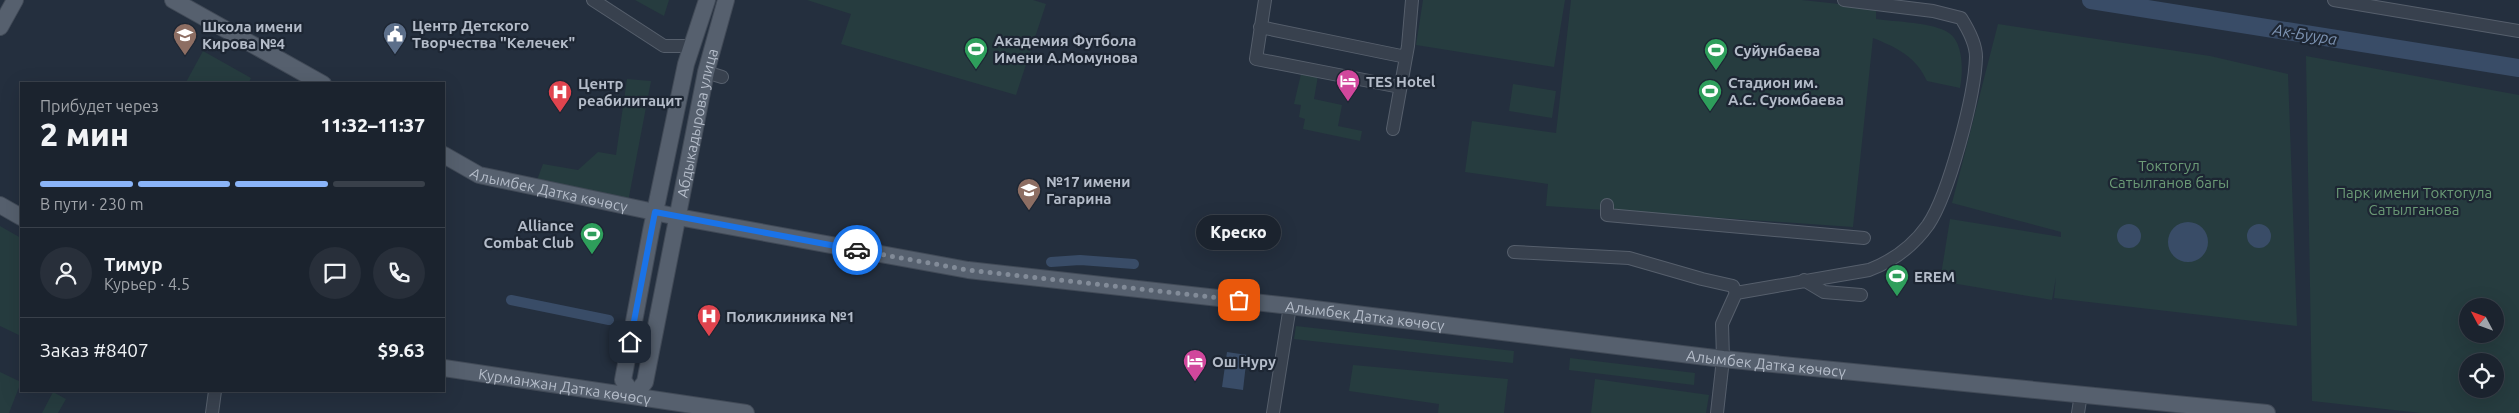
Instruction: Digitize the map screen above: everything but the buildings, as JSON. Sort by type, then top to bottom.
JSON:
[{"type":"main road","points":[[0,27],[16,0]]},
{"type":"main road","points":[[172,0],[319,82]]},
{"type":"main road","points":[[634,396],[624,380],[655,212],[686,64],[707,0]]},
{"type":"main road","name":"Абдыкадырова улица","points":[[634,396],[645,382],[706,72],[726,0]]},
{"type":"main road","name":"Алымбек Датка көчөсү","points":[[445,156],[480,175],[678,217],[968,270],[1290,306],[1724,359],[2258,413]]},
{"type":"main road","points":[[0,205],[20,216]]},
{"type":"main road","name":"Курманжан Датка көчөсү","points":[[445,368],[746,413]]},
{"type":"street","points":[[593,0],[664,46],[692,46]]},
{"type":"street","points":[[1265,0],[1256,59],[1400,87]]},
{"type":"street","points":[[1393,129],[1406,57],[1412,0]]},
{"type":"street","points":[[1736,293],[1868,270],[1902,254],[1928,224],[1948,178],[1970,104],[1976,55],[1970,34],[1961,18],[1933,11],[1844,0]]},
{"type":"street","points":[[2334,0],[2519,31]]},
{"type":"street","points":[[1260,27],[1406,57]]},
{"type":"street","points":[[706,72],[722,78]]},
{"type":"street","points":[[1607,205],[1607,215],[1864,238]]},
{"type":"street","points":[[1514,252],[1629,258],[1733,286],[1736,293],[1722,324],[1724,359],[1717,413]]},
{"type":"street","points":[[1804,280],[1824,292],[1861,295]]},
{"type":"street","points":[[1273,413],[1290,306]]},
{"type":"street","points":[[212,413],[215,392]]},
{"type":"street","points":[[2078,413],[2081,394]]},
{"type":"green space","points":[[635,0],[669,0],[664,16]]},
{"type":"green space","name":"Академия Футбола Имени А.Момунова","points":[[807,0],[1033,0],[1046,4],[1016,95],[841,44],[851,14]]},
{"type":"green space","points":[[1423,0],[1565,0],[1554,67],[1416,45]]},
{"type":"green space","name":"Суйунбаева","points":[[1571,0],[1802,0],[1876,8],[1876,19],[1914,23],[1942,29],[1949,33],[1954,38],[1960,51],[1962,74],[1960,88],[1927,81],[1912,59],[1873,38],[1853,227],[1546,206],[1548,184],[1465,172],[1472,121],[1556,133]]},
{"type":"green space","name":"Токтогул Сатылганов багы","points":[[1998,24],[2210,56],[2288,74],[2297,326],[2054,298],[2056,277],[2052,300],[1940,281],[1950,219],[2061,237],[2061,232],[1952,203]]},
{"type":"green space","points":[[203,51],[251,78],[249,82],[186,82]]},
{"type":"green space","name":"Парк имени Токтогула Сатылганова","points":[[2306,56],[2519,95],[2519,413],[2421,413],[2312,401]]},
{"type":"green space","points":[[1301,74],[1318,76],[1314,99],[1342,105],[1338,126],[1362,131],[1360,141],[1303,129],[1305,119],[1299,117],[1301,105],[1294,104]]},
{"type":"green space","points":[[627,79],[651,81],[628,202],[537,180],[543,164],[578,170],[598,152],[616,155]]},
{"type":"green space","points":[[1513,84],[1556,91],[1552,118],[1509,111]]},
{"type":"green space","points":[[0,226],[20,237],[20,336],[0,326]]},
{"type":"green space","points":[[1296,326],[1514,351],[1513,363],[1294,339]]},
{"type":"green space","points":[[1570,358],[1695,373],[1694,385],[1569,370]]},
{"type":"green space","points":[[1353,365],[1508,379],[1504,413],[1438,413],[1439,404],[1349,391]]},
{"type":"green space","points":[[0,372],[20,382],[20,385],[9,413],[0,413]]},
{"type":"green space","points":[[1595,379],[1709,395],[1706,413],[1591,413]]},
{"type":"green space","points":[[53,392],[66,399],[58,413],[42,413]]},
{"type":"water","points":[[2192,222],[2199,225],[2205,231],[2208,242],[2207,250],[2199,259],[2192,262],[2184,262],[2177,259],[2169,250],[2168,238],[2171,231],[2180,223]]},
{"type":"water","points":[[2129,224],[2138,227],[2141,236],[2138,245],[2129,248],[2120,245],[2117,236],[2120,227]]},
{"type":"water","points":[[2259,224],[2264,225],[2270,231],[2270,241],[2264,247],[2259,248],[2254,247],[2248,241],[2247,236],[2248,231],[2254,225]]},
{"type":"water","points":[[1227,352],[1247,355],[1243,390],[1222,387]]},
{"type":"waterway","name":"Ак-Буура","points":[[2091,0],[2519,68]]},
{"type":"waterway","points":[[1051,262],[1080,260],[1134,264]]},
{"type":"waterway","points":[[511,300],[609,320]]},
{"type":"way so far","points":[[857,250],[968,270],[1239,300]]},
{"type":"place","name":"Центр Детского Творчества \"Келечек\"","points":[[395,55]]},
{"type":"place","name":"Школа имени Кирова №4","points":[[185,56]]},
{"type":"place","name":"Академия Футбола Имени А.Момунова","points":[[976,70]]},
{"type":"place","name":"Суйунбаева","points":[[1716,71]]},
{"type":"place","name":"TES Hotel","points":[[1348,102]]},
{"type":"place","name":"Стадион им. А.С. Суюмбаева","points":[[1710,112]]},
{"type":"place","name":"Центр реабилитацит","points":[[560,113]]},
{"type":"place","name":"№17 имени Гагарина","points":[[1029,211]]},
{"type":"place","name":"Alliance Combat Club","points":[[592,255]]},
{"type":"place","name":"EREM","points":[[1897,297]]},
{"type":"place","name":"Креско","points":[[1239,300]]},
{"type":"place","name":"Поликлиника №1","points":[[709,337]]},
{"type":"place","name":"Ош Нуру","points":[[1195,382]]},
{"type":"route","points":[[630,342],[655,212],[857,250]]}]
